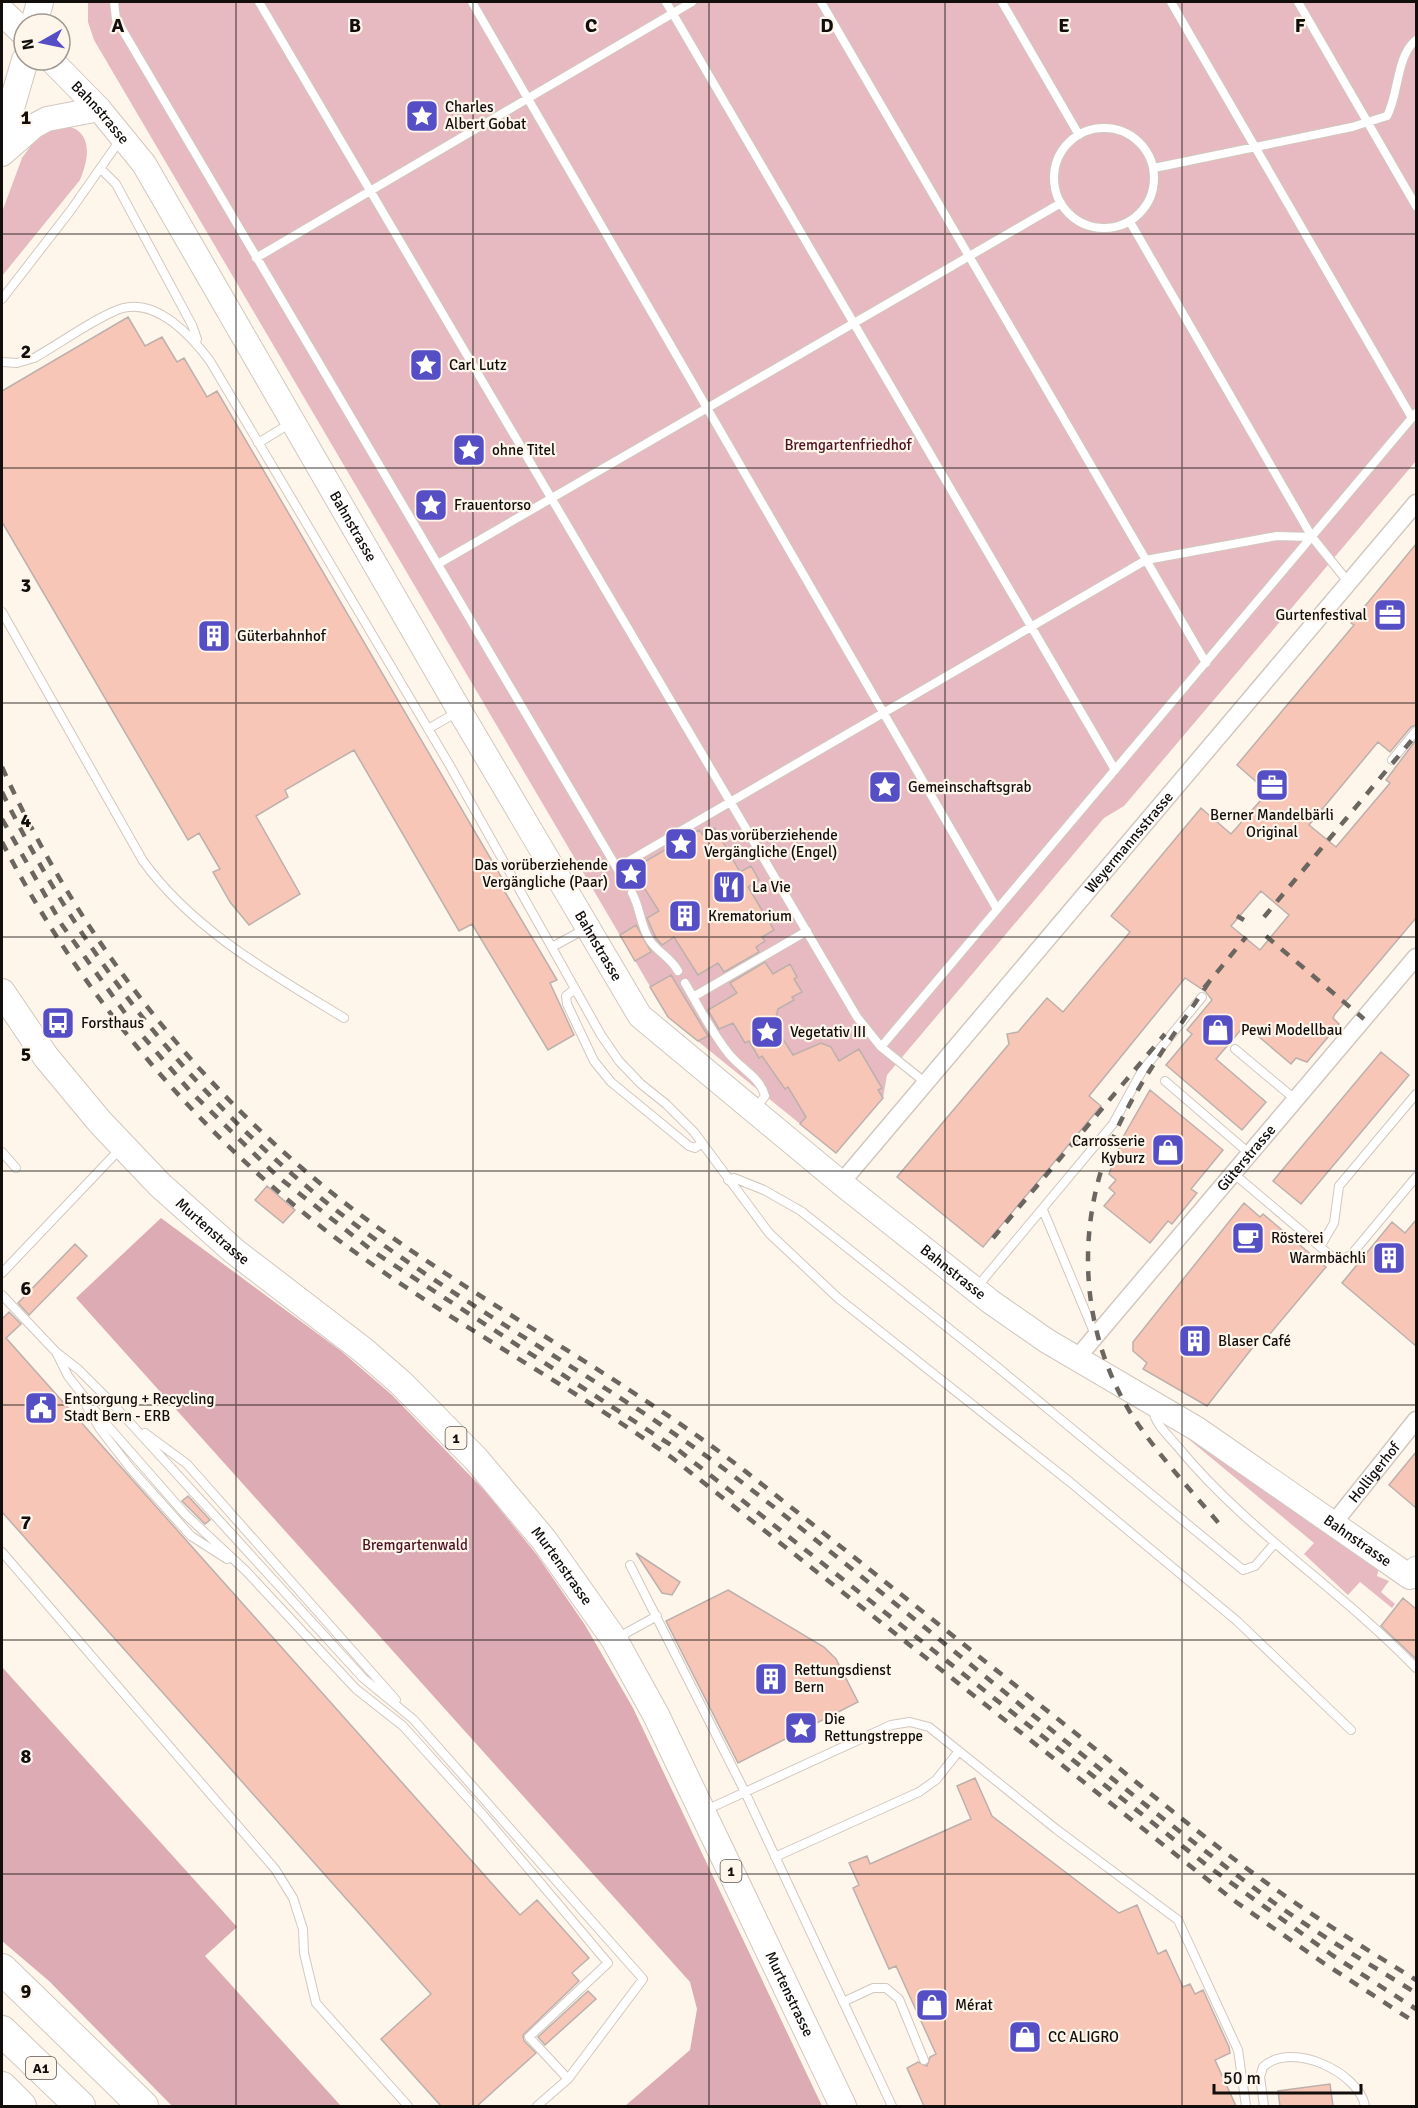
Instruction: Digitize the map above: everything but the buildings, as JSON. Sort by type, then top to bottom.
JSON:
[{"type":"highway","points":[[2,1969],[143,2106]]},
{"type":"highway","name":"A1","points":[[2,2031],[80,2106]]},
{"type":"highway","points":[[2,2087],[21,2106]]},
{"type":"main road","points":[[2,139],[22,72]]},
{"type":"main road","name":"Murtenstrasse","points":[[2,992],[46,1057],[123,1146],[195,1219],[363,1350],[440,1421],[529,1521],[614,1639],[656,1715],[843,2106]]},
{"type":"street","name":"Bahnstrasse","points":[[63,72],[99,109],[144,164],[459,711],[640,1016],[841,1184],[975,1290],[1029,1329],[1197,1429],[1333,1524],[1414,1576]]},
{"type":"street","points":[[2,154],[34,126],[47,119],[99,109]]},
{"type":"street","name":"Weyermannsstrasse","points":[[841,1184],[1416,503]]},
{"type":"street","name":"Güterstrasse","points":[[1077,1358],[1416,957]]},
{"type":"street","name":"Holligerhof","points":[[1333,1524],[1416,1420]]},
{"type":"lane","points":[[114,2],[116,19],[624,880]]},
{"type":"lane","points":[[259,2],[857,1017],[882,1047],[926,1083]]},
{"type":"lane","points":[[472,2],[997,909]]},
{"type":"lane","points":[[666,2],[1115,770]]},
{"type":"lane","points":[[256,258],[692,2]]},
{"type":"lane","points":[[821,2],[1206,663]]},
{"type":"lane","points":[[1002,2],[1079,135]]},
{"type":"lane","points":[[882,1047],[1414,416],[1171,2]]},
{"type":"lane","points":[[1298,2],[1416,206]]},
{"type":"lane","points":[[1154,168],[1368,123],[1388,116],[1403,62],[1416,40]]},
{"type":"lane","points":[[1095,130],[1121,131],[1142,145],[1154,168],[1153,188],[1148,202],[1130,222],[1110,228],[1096,227],[1075,218],[1061,203],[1055,187],[1055,168],[1064,148],[1079,135],[1095,130]]},
{"type":"lane","points":[[2,299],[122,138]]},
{"type":"lane","points":[[101,169],[116,184],[192,325],[199,345],[428,729],[601,1035],[620,1061],[641,1084],[666,1104],[702,1143],[769,1233],[830,1291],[1070,1482],[1237,1621],[1351,1730]]},
{"type":"lane","points":[[438,564],[1061,203]]},
{"type":"lane","points":[[1130,222],[1312,537],[1349,583]]},
{"type":"lane","points":[[2,362],[17,363],[34,358],[126,308],[156,313],[174,321],[199,345]]},
{"type":"lane","points":[[258,443],[292,422]]},
{"type":"lane","points":[[617,868],[1146,560],[1277,536],[1312,537]]},
{"type":"lane","points":[[2,612],[143,861],[158,882],[219,937],[344,1018]]},
{"type":"lane","points":[[428,729],[459,711]]},
{"type":"lane","points":[[1392,760],[1416,731]]},
{"type":"lane","points":[[632,893],[641,909],[643,929],[651,943],[669,958],[678,971]]},
{"type":"lane","points":[[552,947],[587,928]]},
{"type":"lane","points":[[693,997],[807,931]]},
{"type":"lane","points":[[685,983],[729,1054],[753,1076],[763,1090],[765,1096],[753,1111]]},
{"type":"lane","points":[[575,988],[566,996],[567,1004],[594,1061],[611,1082],[689,1146],[695,1148],[702,1143]]},
{"type":"lane","points":[[975,1290],[1113,1124],[1142,1071],[1202,997]]},
{"type":"lane","points":[[1235,1048],[1296,1100]]},
{"type":"lane","points":[[1165,1081],[1250,1154]]},
{"type":"lane","points":[[1320,1247],[1334,1223],[1339,1186],[1416,1094]]},
{"type":"lane","points":[[2,1273],[123,1146]]},
{"type":"lane","points":[[2,1152],[16,1168]]},
{"type":"lane","points":[[1233,1173],[1335,1259],[1349,1257],[1416,1177]]},
{"type":"lane","points":[[728,1180],[734,1178],[764,1190],[801,1211],[996,1366],[1243,1570],[1255,1566],[1275,1543]]},
{"type":"lane","points":[[1043,1210],[1096,1338]]},
{"type":"lane","points":[[2,1295],[56,1352],[79,1370],[129,1421],[363,1678],[413,1719]]},
{"type":"lane","points":[[56,1352],[68,1376],[100,1417],[185,1514],[246,1571],[356,1689],[403,1726],[484,1816],[608,1963],[528,2037],[568,2079]]},
{"type":"lane","points":[[1156,1404],[1153,1411],[1158,1424],[1196,1470],[1416,1668]]},
{"type":"lane","points":[[129,1421],[187,1464],[643,1979],[568,2079],[537,2106]]},
{"type":"lane","points":[[2,1552],[275,1869],[293,1898],[303,1929],[304,1953],[316,2003],[408,2106]]},
{"type":"lane","points":[[630,1565],[745,1792],[892,2106]]},
{"type":"lane","points":[[614,1639],[657,1616]]},
{"type":"lane","points":[[703,1811],[902,1723],[929,1727],[1056,1829],[1178,1920],[1238,2050],[1246,2106]]},
{"type":"lane","points":[[775,1857],[919,1792],[936,1780],[959,1751]]},
{"type":"lane","points":[[843,2002],[873,1988],[886,1988],[898,1999],[924,2060]]},
{"type":"lane","points":[[1264,2106],[1260,2077],[1263,2067],[1279,2058],[1298,2056],[1315,2060],[1355,2085],[1365,2106]]},
{"type":"green space","name":"Bremgartenfriedhof","points":[[88,2],[1416,2],[1416,461],[1124,806],[1104,818],[887,1075],[883,1098],[836,1153],[668,1017],[94,40],[88,22]]},
{"type":"green space","points":[[64,125],[74,128],[85,139],[87,155],[80,180],[2,276],[2,212],[22,158],[39,134]]},
{"type":"green space","name":"Bremgartenwald","points":[[161,1218],[341,1351],[392,1395],[485,1491],[537,1555],[585,1625],[633,1708],[822,2106],[625,2106],[690,2050],[697,2009],[690,1982],[76,1298]]},
{"type":"green space","points":[[1168,1422],[1379,1567],[1377,1576],[1389,1581],[1381,1592],[1395,1604],[1392,1608],[1360,1582],[1348,1595],[1304,1554],[1314,1543]]},
{"type":"green space","points":[[2,1667],[237,1927],[205,1956],[341,2106],[172,2106],[49,1981],[2,1941]]},
{"type":"railway","points":[[1264,917],[1416,735]]},
{"type":"railway","points":[[2,767],[36,836],[74,903],[117,967],[164,1028],[215,1085],[270,1140],[328,1190],[434,1266],[614,1380],[702,1439],[1226,1853],[1314,1916],[1416,1980]]},
{"type":"railway","points":[[2,792],[69,914],[150,1027],[243,1129],[295,1176],[349,1220],[398,1255],[700,1451],[814,1538],[1206,1852],[1290,1914],[1416,1993]]},
{"type":"railway","points":[[2,819],[62,925],[135,1027],[190,1091],[277,1176],[374,1252],[677,1449],[1209,1867],[1332,1955],[1416,2009]]},
{"type":"railway","points":[[2,842],[33,899],[105,1006],[189,1106],[283,1195],[374,1266],[671,1457],[1236,1902],[1325,1964],[1416,2023]]},
{"type":"railway","points":[[1237,916],[1244,920]]},
{"type":"railway","points":[[1266,936],[1364,1019]]},
{"type":"railway","points":[[1204,988],[1246,937]]},
{"type":"railway","points":[[1209,982],[1149,1072],[1117,1129],[1103,1163],[1094,1199],[1089,1235],[1088,1272],[1092,1308],[1100,1344],[1113,1379],[1130,1412],[1162,1456],[1221,1526]]},
{"type":"railway","points":[[993,1238],[1165,1034]]},
{"type":"place","name":"Charles Albert Gobat","points":[[422,116]]},
{"type":"place","name":"Carl Lutz","points":[[426,365]]},
{"type":"place","name":"ohne Titel","points":[[469,450]]},
{"type":"place","name":"Frauentorso","points":[[431,505]]},
{"type":"place","name":"Gurtenfestival","points":[[1390,615]]},
{"type":"place","name":"Güterbahnhof","points":[[214,636]]},
{"type":"place","name":"Berner Mandelbärli Original","points":[[1272,785]]},
{"type":"place","name":"Gemeinschaftsgrab","points":[[885,787]]},
{"type":"place","name":"Das vorüberziehende Vergängliche (Engel)","points":[[681,844]]},
{"type":"place","name":"Das vorüberziehende Vergängliche (Paar)","points":[[631,874]]},
{"type":"place","name":"La Vie","points":[[729,887]]},
{"type":"place","name":"Krematorium","points":[[685,916]]},
{"type":"place","name":"Forsthaus","points":[[58,1023]]},
{"type":"place","name":"Pewi Modellbau","points":[[1218,1030]]},
{"type":"place","name":"Vegetativ III","points":[[767,1032]]},
{"type":"place","name":"Carrosserie Kyburz","points":[[1168,1150]]},
{"type":"place","name":"Rösterei","points":[[1248,1238]]},
{"type":"place","name":"Warmbächli","points":[[1389,1258]]},
{"type":"place","name":"Blaser Café","points":[[1195,1341]]},
{"type":"place","name":"Entsorgung + Recycling Stadt Bern - ERB","points":[[41,1408]]},
{"type":"place","name":"Rettungsdienst Bern","points":[[771,1679]]},
{"type":"place","name":"Die Rettungstreppe","points":[[801,1728]]},
{"type":"place","name":"Mérat","points":[[932,2005]]},
{"type":"place","name":"CC ALIGRO","points":[[1025,2037]]}]
